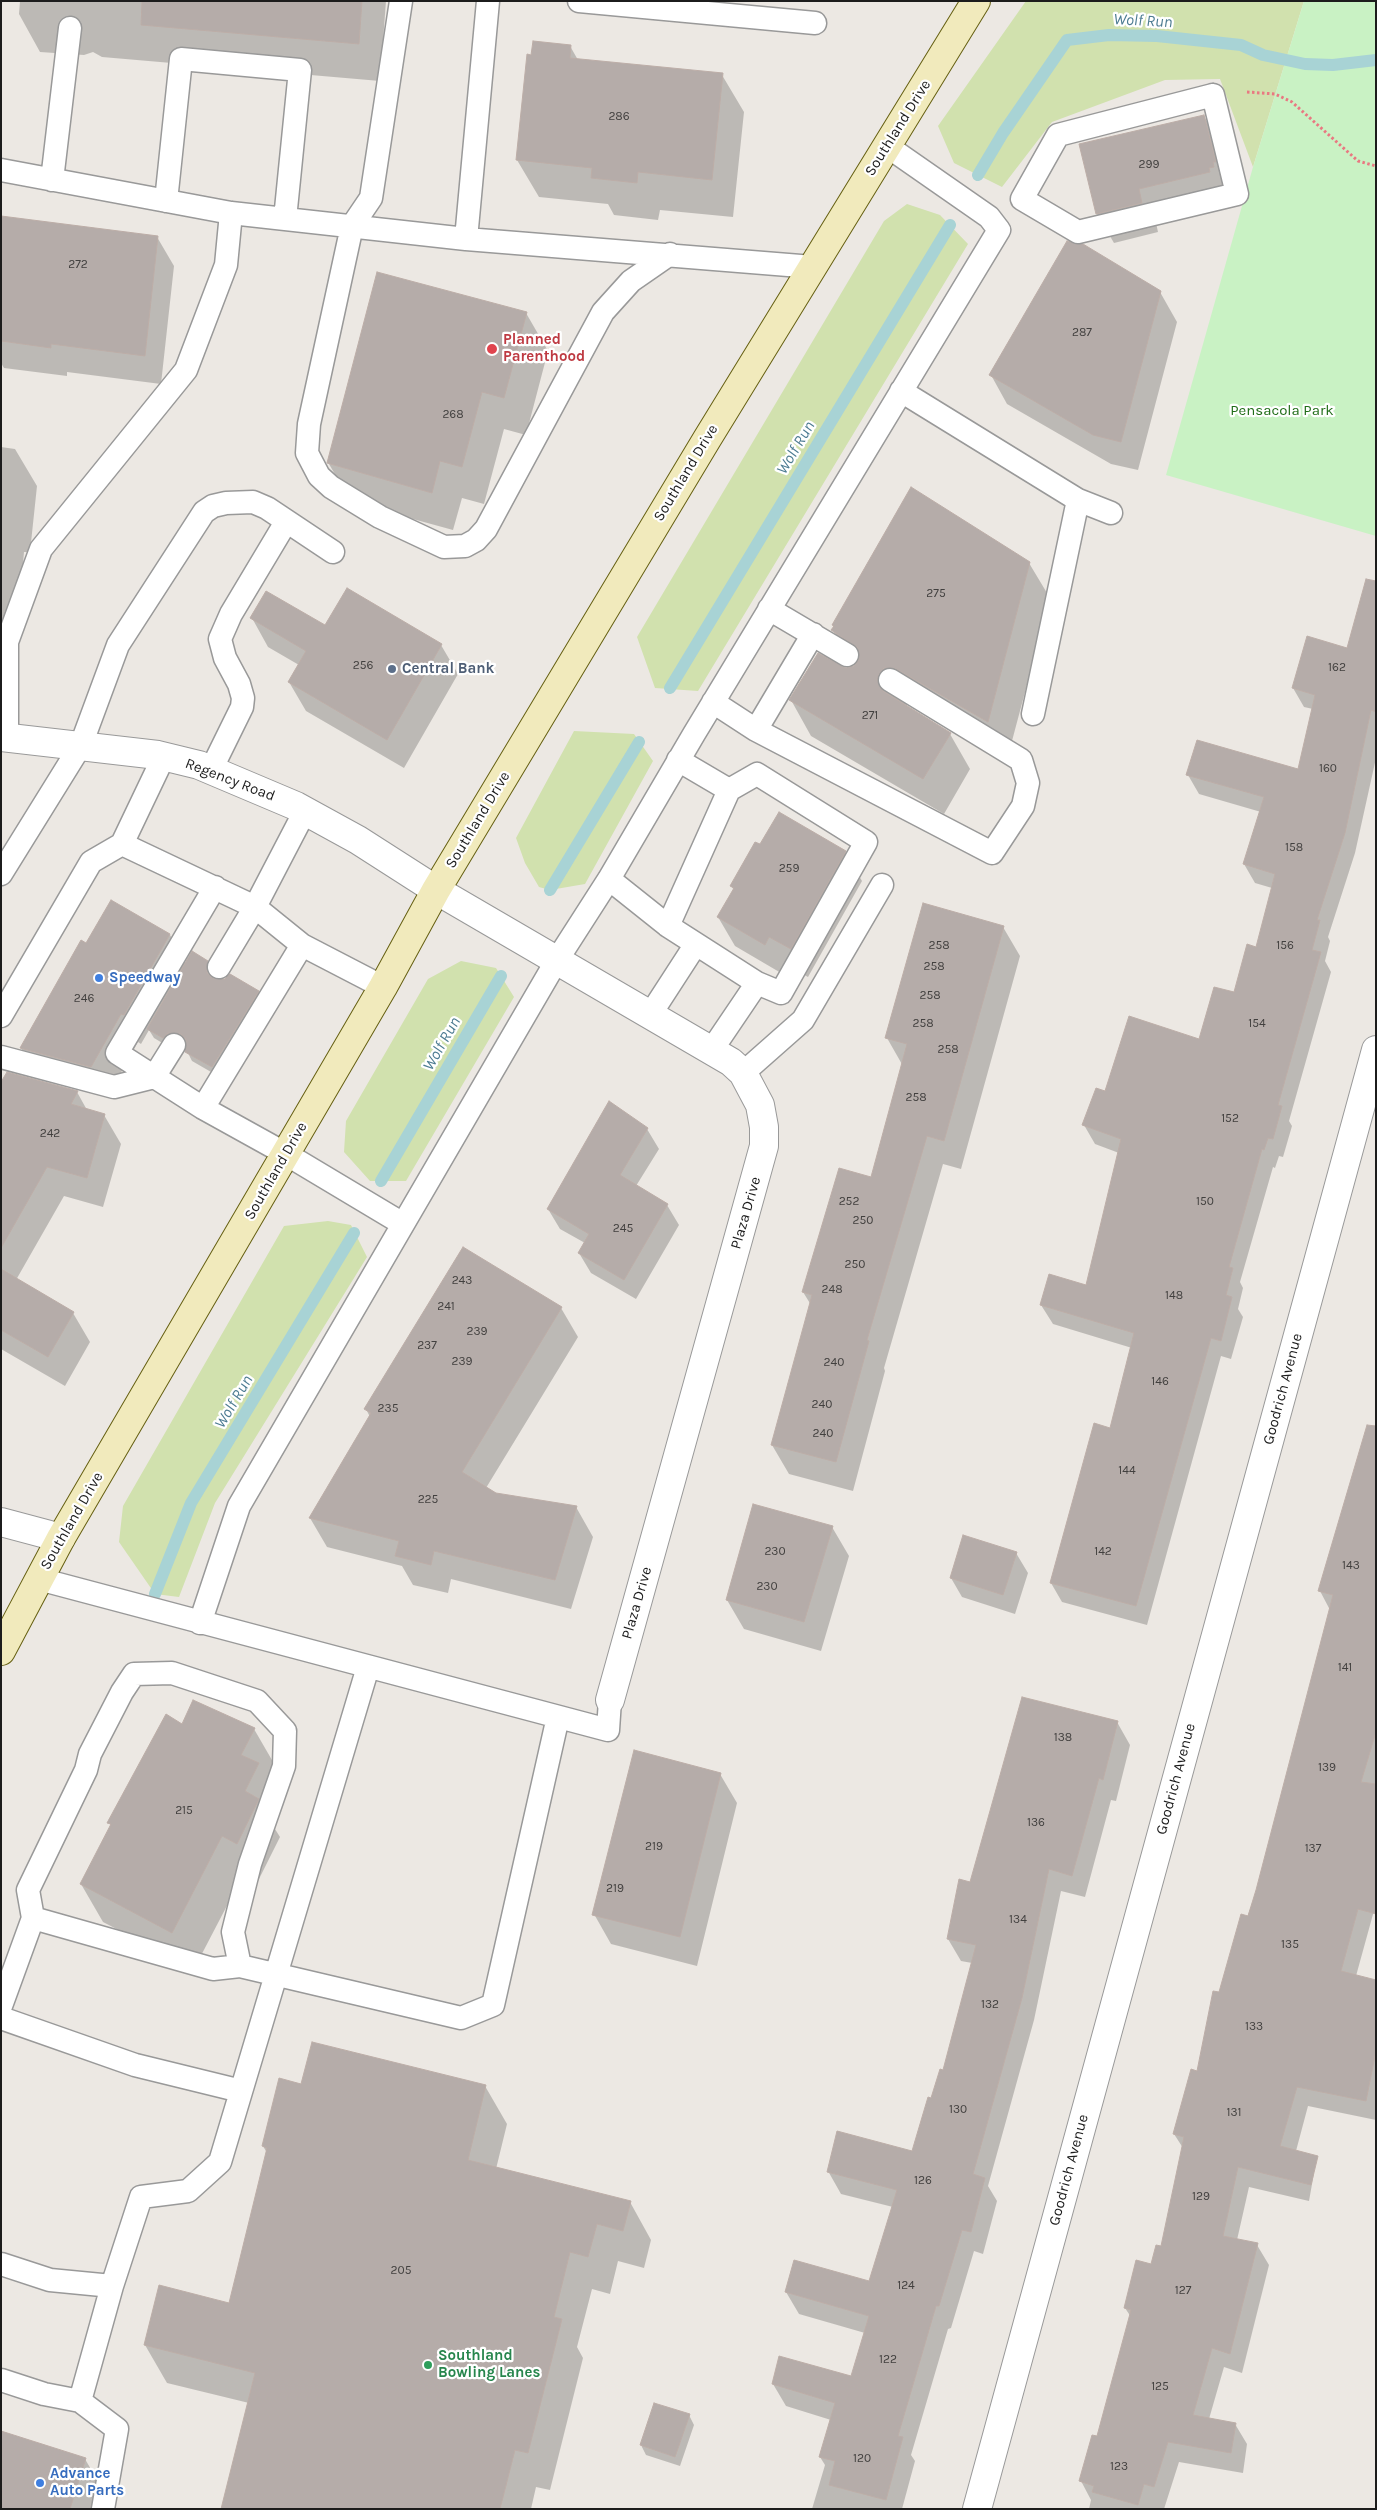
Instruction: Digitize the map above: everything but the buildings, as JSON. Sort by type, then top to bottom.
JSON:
[{"type":"main road","name":"Southland Drive","points":[[1,1651],[61,1538],[383,987],[436,890],[976,1]]},
{"type":"street","name":"Regency Road","points":[[4,738],[81,745],[164,756],[211,770],[305,811],[358,840],[436,890]]},
{"type":"street","name":"Plaza Drive","points":[[436,890],[731,1062],[742,1073],[760,1105],[764,1127],[764,1146],[610,1700]]},
{"type":"street","name":"Goodrich Avenue","points":[[977,2509],[1376,1050]]},
{"type":"street","points":[[1,1522],[61,1538]]},
{"type":"lane","points":[[401,1],[371,198],[352,226],[306,441],[307,453],[318,476],[331,487],[380,517],[444,547],[465,546],[476,540],[486,529],[603,312],[631,281],[670,254]]},
{"type":"lane","points":[[466,239],[488,1]]},
{"type":"lane","points":[[579,1],[815,23]]},
{"type":"lane","points":[[52,180],[70,28]]},
{"type":"lane","points":[[166,201],[181,59],[300,70],[285,219]]},
{"type":"lane","points":[[200,1623],[239,1506],[557,960],[608,879],[999,230],[1022,199],[1058,135],[1214,95],[1237,194],[1078,232],[1022,199]]},
{"type":"lane","points":[[887,146],[989,217],[999,230]]},
{"type":"lane","points":[[1,170],[231,214],[466,239],[813,267]]},
{"type":"lane","points":[[4,738],[7,642],[40,549],[186,370],[226,265],[231,214]]},
{"type":"lane","points":[[901,391],[1078,500],[1111,513]]},
{"type":"lane","points":[[1033,714],[1078,500]]},
{"type":"lane","points":[[1,874],[81,745],[118,644],[204,512],[213,506],[226,503],[252,502],[267,508],[333,552]]},
{"type":"lane","points":[[211,770],[242,707],[243,698],[239,684],[225,658],[220,639],[231,614],[286,522]]},
{"type":"lane","points":[[769,609],[847,654]]},
{"type":"lane","points":[[756,730],[813,634]]},
{"type":"lane","points":[[713,702],[756,730],[992,853],[1023,806],[1028,783],[1021,760],[890,680]]},
{"type":"lane","points":[[1,1016],[91,862],[122,844],[164,756]]},
{"type":"lane","points":[[678,760],[729,790]]},
{"type":"lane","points":[[608,879],[668,926],[757,983],[781,994],[866,842],[757,774],[729,790],[668,926]]},
{"type":"lane","points":[[219,967],[254,907],[305,811]]},
{"type":"lane","points":[[122,844],[254,907],[302,945],[383,987]]},
{"type":"lane","points":[[742,1073],[803,1020],[882,885]]},
{"type":"lane","points":[[215,887],[117,1053],[203,1108],[286,1154],[403,1224]]},
{"type":"lane","points":[[650,1015],[696,944]]},
{"type":"lane","points":[[203,1108],[302,945]]},
{"type":"lane","points":[[711,1051],[757,983]]},
{"type":"lane","points":[[1,1057],[114,1087],[154,1077],[174,1045]]},
{"type":"lane","points":[[39,1579],[608,1730],[610,1700]]},
{"type":"lane","points":[[80,2401],[112,2286],[141,2197],[188,2190],[220,2162],[368,1667]]},
{"type":"lane","points":[[1,2006],[33,1918],[28,1890],[86,1770],[90,1754],[114,1707],[134,1674],[172,1673],[257,1701],[285,1731],[284,1766],[250,1864],[233,1932],[240,1966]]},
{"type":"lane","points":[[33,1918],[213,1968],[240,1966],[276,1973],[461,2018],[493,2005],[558,1717]]},
{"type":"lane","points":[[1,2018],[135,2065],[241,2091]]},
{"type":"lane","points":[[1,2264],[50,2280],[112,2286]]},
{"type":"lane","points":[[1,2380],[44,2394],[80,2401],[117,2429],[103,2509]]},
{"type":"path","points":[[1214,95],[1251,92],[1276,94],[1292,102],[1358,161],[1376,166]]},
{"type":"green space","points":[[1026,1],[1304,1],[1253,167],[1220,79],[1165,80],[1052,122],[1002,187],[954,163],[938,126]]},
{"type":"green space","name":"Pensacola Park","points":[[1304,1],[1376,1],[1376,536],[1166,475],[1253,167]]},
{"type":"green space","points":[[907,204],[940,215],[968,244],[698,691],[655,688],[637,637],[884,221]]},
{"type":"green space","points":[[574,731],[634,734],[653,761],[585,884],[550,890],[539,887],[525,863],[516,838]]},
{"type":"green space","points":[[461,961],[496,968],[514,997],[406,1181],[370,1181],[344,1152],[346,1121],[428,979]]},
{"type":"green space","points":[[328,1221],[351,1225],[367,1257],[215,1503],[179,1597],[155,1594],[119,1542],[123,1506],[284,1226]]},
{"type":"waterway","name":"Wolf Run","points":[[978,175],[1003,133],[1067,40],[1109,35],[1157,36],[1241,45],[1263,55],[1305,64],[1333,65],[1376,60]]},
{"type":"waterway","name":"Wolf Run","points":[[670,688],[950,225]]},
{"type":"waterway","name":"Wolf Run","points":[[550,890],[639,742]]},
{"type":"waterway","name":"Wolf Run","points":[[381,1181],[501,976]]},
{"type":"waterway","name":"Wolf Run","points":[[155,1594],[191,1503],[354,1233]]},
{"type":"place","name":"Planned Parenthood","points":[[492,349]]},
{"type":"place","name":"Central Bank","points":[[392,669]]},
{"type":"place","name":"Speedway","points":[[99,978]]},
{"type":"place","name":"Southland Bowling Lanes","points":[[428,2365]]},
{"type":"place","name":"Advance Auto Parts","points":[[40,2483]]}]
